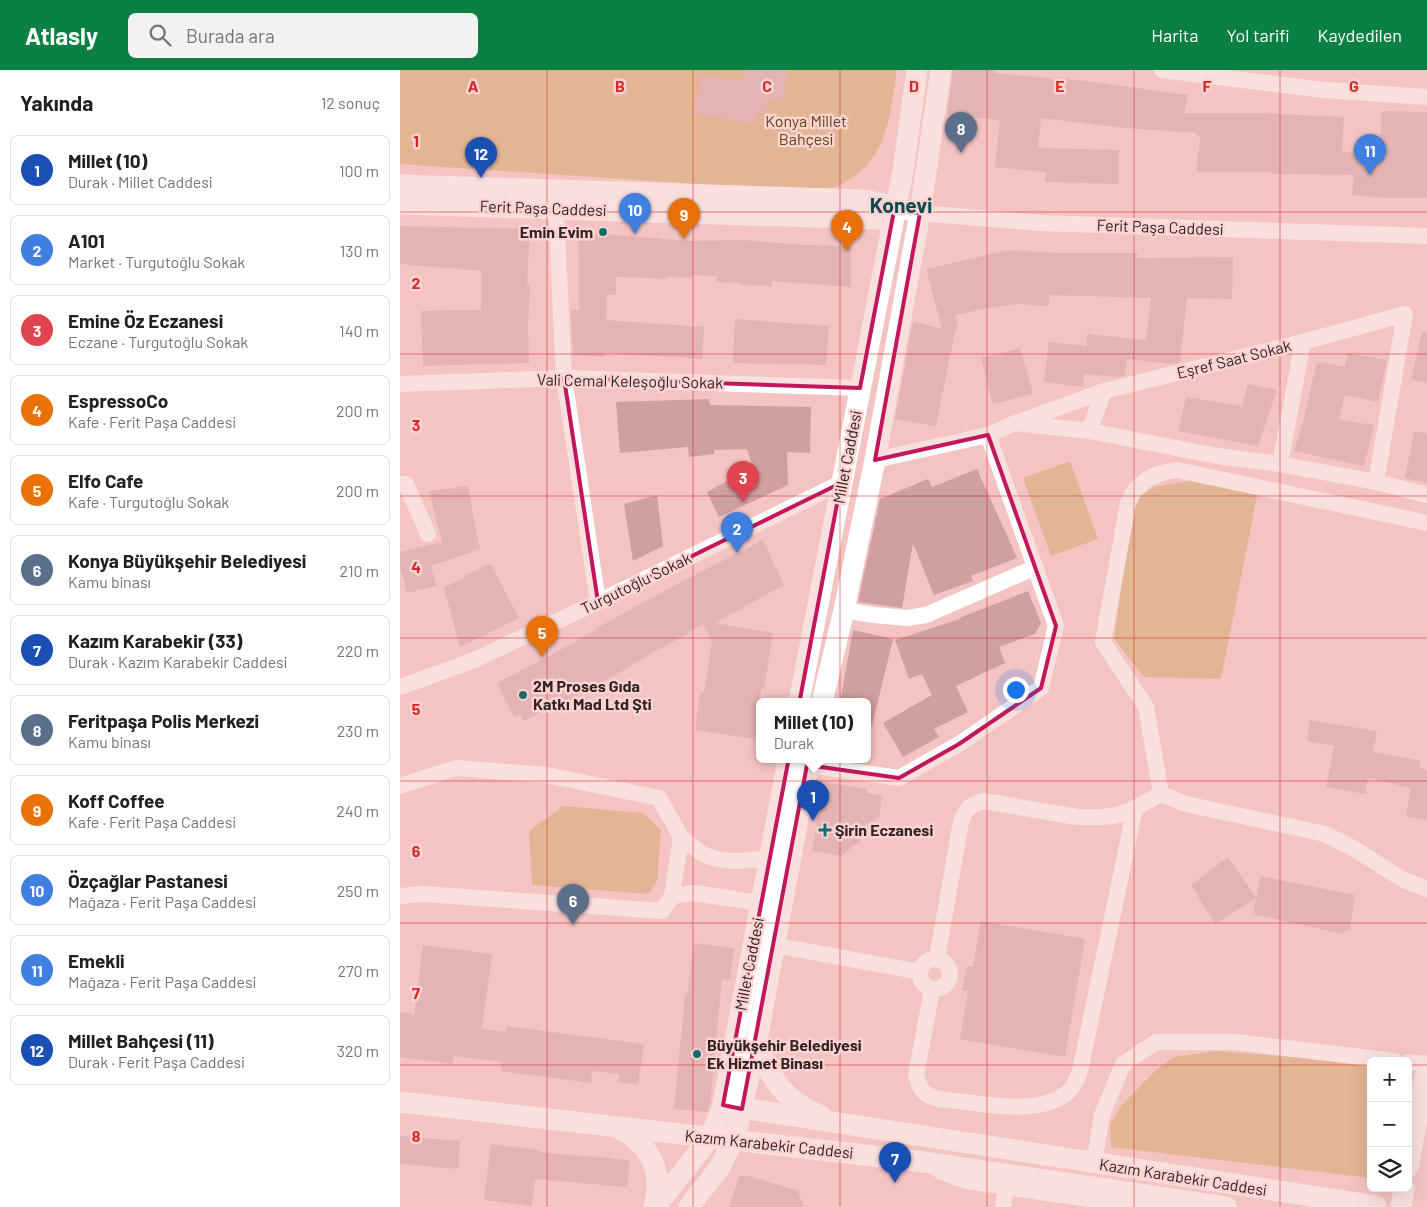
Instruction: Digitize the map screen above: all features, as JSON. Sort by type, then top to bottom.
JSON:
[{"type":"main road","name":"Millet Caddesi","points":[[800,698],[903,171],[917,70]]},
{"type":"main road","name":"Millet Caddesi","points":[[823,698],[844,610],[875,460],[920,214],[941,70]]},
{"type":"main road","name":"Ferit Paşa Caddesi","points":[[400,185],[863,200],[881,203],[894,211]]},
{"type":"main road","name":"Ferit Paşa Caddesi","points":[[400,204],[878,219],[894,211]]},
{"type":"main road","name":"Millet Caddesi","points":[[690,1207],[720,1167],[733,1141],[732,1107],[760,903],[769,857],[801,763]]},
{"type":"main road","name":"Millet Caddesi","points":[[654,1207],[710,1138],[732,1107],[756,1045],[774,945],[801,763]]},
{"type":"main road","points":[[756,1045],[768,1069],[788,1097],[814,1113],[852,1126]]},
{"type":"main road","points":[[1412,1147],[1427,1065]]},
{"type":"main road","name":"Kazım Karabekir Caddesi","points":[[400,1102],[733,1141],[918,1160],[1226,1207]]},
{"type":"main road","name":"Kazım Karabekir Caddesi","points":[[732,1107],[1376,1206]]},
{"type":"main road","points":[[616,1127],[637,1141],[651,1156],[655,1166],[658,1186],[654,1207]]},
{"type":"main road","points":[[1401,1207],[1403,1192]]},
{"type":"street","points":[[1162,70],[1324,90],[1427,97]]},
{"type":"street","points":[[556,209],[564,378],[598,602]]},
{"type":"street","name":"Ferit Paşa Caddesi","points":[[894,211],[1041,223],[1427,236]]},
{"type":"street","name":"Eşref Saat Sokak","points":[[875,460],[988,435],[1015,423],[1104,391],[1303,342],[1404,314],[1376,482]]},
{"type":"street","points":[[1280,464],[1303,342]]},
{"type":"street","name":"Vali Cemal Keleşoğlu Sokak","points":[[400,384],[564,378],[860,388]]},
{"type":"street","points":[[1089,431],[1104,391]]},
{"type":"street","points":[[1015,423],[1089,431],[1217,456],[1280,464],[1376,482],[1427,495]]},
{"type":"street","points":[[807,763],[899,778],[959,744],[1041,688],[1056,626],[988,435]]},
{"type":"street","points":[[1161,794],[1146,707],[1103,642],[1128,503],[1133,492],[1140,484],[1162,472],[1177,470],[1427,524]]},
{"type":"street","name":"Turgutoğlu Sokak","points":[[400,687],[472,661],[598,602],[841,483]]},
{"type":"street","points":[[400,484],[406,484],[428,534]]},
{"type":"street","points":[[844,610],[906,618],[926,615],[1036,568]]},
{"type":"street","points":[[400,786],[456,768],[547,775],[659,798],[681,837],[706,856],[750,862],[769,857]]},
{"type":"street","points":[[937,959],[962,815],[966,808],[974,803],[983,801],[1091,818],[1118,815],[1161,794]]},
{"type":"street","points":[[1161,794],[1186,804],[1325,834],[1353,848],[1402,879],[1427,889]]},
{"type":"street","points":[[932,990],[916,1075],[923,1091],[938,1098],[1010,1107],[1043,1103],[1058,1098],[1069,1091],[1076,1082],[1080,1071],[1135,808]]},
{"type":"street","points":[[400,896],[423,894],[662,911],[672,896],[681,837]]},
{"type":"street","points":[[672,896],[694,893],[760,903]]},
{"type":"street","points":[[774,945],[920,972]]},
{"type":"street","points":[[937,959],[942,960],[949,967],[951,977],[946,986],[932,990],[924,986],[920,972],[924,964],[937,959]]},
{"type":"street","points":[[1094,1164],[1102,1115],[1124,1064],[1156,1042],[1235,1042],[1367,1058]]},
{"type":"street","points":[[1412,1063],[1427,1065]]},
{"type":"street","points":[[918,1160],[966,1181],[1143,1207]]},
{"type":"street","points":[[1002,1207],[1006,1186]]},
{"type":"highlighted area","points":[[894,211],[920,213],[875,460],[988,435],[1056,626],[1041,688],[959,744],[899,778],[807,765],[742,1109],[723,1105],[841,483],[598,602],[564,378],[860,388]]},
{"type":"green space","name":"Konya Millet Bahçesi","points":[[400,70],[897,70],[892,104],[884,136],[877,151],[868,164],[855,176],[837,186],[817,192],[400,164]]},
{"type":"green space","points":[[1070,461],[1098,539],[1051,556],[1023,478]]},
{"type":"green space","points":[[1189,481],[1258,491],[1221,679],[1144,677],[1114,639],[1133,501],[1154,487]]},
{"type":"green space","points":[[563,806],[643,813],[661,830],[657,881],[648,894],[532,885],[529,831]]},
{"type":"green space","points":[[1217,1051],[1367,1063],[1367,1178],[1111,1147],[1110,1124],[1121,1106],[1156,1070],[1174,1057]]},
{"type":"building","points":[[745,70],[788,70],[782,101],[768,98],[765,113],[758,111],[755,124],[694,113],[702,74],[742,82]]},
{"type":"building","points":[[953,70],[995,70],[995,73],[1056,79],[1056,77],[1188,95],[1184,113],[1260,113],[1344,117],[1342,152],[1379,155],[1382,111],[1427,112],[1427,198],[1385,198],[1352,195],[1354,175],[1197,172],[1197,153],[1199,153],[1200,137],[1197,136],[1197,133],[1125,128],[1041,118],[1038,148],[1119,150],[1119,184],[1045,182],[1046,172],[995,167],[1000,120],[947,115]]},
{"type":"building","points":[[400,226],[530,229],[527,285],[530,285],[529,363],[423,366],[421,311],[481,310],[481,271],[400,264]]},
{"type":"building","points":[[578,232],[690,241],[743,240],[851,246],[851,287],[772,281],[772,286],[741,285],[741,283],[717,282],[717,276],[693,275],[693,278],[667,277],[667,279],[616,277],[616,295],[607,295],[606,320],[704,327],[702,359],[605,353],[604,357],[573,355],[571,310],[579,310]]},
{"type":"building","points":[[1009,250],[1060,253],[1137,253],[1137,258],[1233,257],[1232,299],[1187,298],[1180,362],[1172,364],[1127,359],[1125,376],[1084,374],[1083,387],[1044,382],[1049,342],[1086,346],[1087,334],[1146,340],[1151,298],[1049,295],[1049,306],[1018,304],[955,315],[958,328],[955,332],[936,426],[895,419],[913,321],[942,329],[926,269]]},
{"type":"building","points":[[735,319],[829,326],[826,365],[733,363]]},
{"type":"building","points":[[1422,332],[1427,332],[1427,383],[1411,380]]},
{"type":"building","points":[[1020,348],[1032,394],[993,404],[981,358]]},
{"type":"building","points":[[1348,353],[1387,360],[1378,402],[1345,395],[1339,420],[1374,425],[1364,466],[1294,451],[1304,418],[1316,365],[1320,362],[1345,367]]},
{"type":"building","points":[[1248,384],[1277,390],[1258,446],[1178,431],[1186,397],[1242,406]]},
{"type":"building","points":[[709,399],[710,405],[811,407],[810,453],[787,452],[788,485],[719,517],[707,492],[753,467],[747,449],[714,450],[714,454],[689,457],[688,447],[620,453],[616,402]]},
{"type":"building","points":[[1414,431],[1427,433],[1427,483],[1405,478]]},
{"type":"building","points":[[977,469],[1017,558],[971,576],[973,581],[934,595],[913,543],[902,608],[858,602],[880,499],[928,479],[932,487]]},
{"type":"building","points":[[468,486],[480,549],[431,566],[436,586],[407,593],[400,566],[400,552],[442,542],[429,491]]},
{"type":"building","points":[[657,495],[663,546],[633,561],[624,504]]},
{"type":"building","points":[[763,540],[784,585],[715,623],[773,633],[764,689],[762,688],[760,698],[756,698],[755,739],[695,730],[700,692],[704,693],[712,641],[703,624],[551,711],[549,708],[524,721],[520,714],[514,717],[497,683],[679,583]]},
{"type":"building","points":[[486,565],[491,565],[519,618],[460,647],[444,588]]},
{"type":"building","points":[[1028,591],[1041,623],[1035,634],[999,647],[1005,663],[956,686],[968,712],[934,729],[939,737],[903,757],[883,723],[932,695],[922,674],[909,679],[895,640],[960,619]]},
{"type":"building","points":[[853,630],[893,639],[872,726],[871,698],[841,698]]},
{"type":"building","points":[[1310,720],[1377,731],[1373,752],[1421,761],[1419,768],[1427,770],[1427,820],[1406,816],[1411,788],[1368,778],[1365,794],[1326,787],[1334,746],[1307,741]]},
{"type":"building","points":[[824,782],[867,789],[867,793],[882,795],[879,817],[864,826],[860,841],[841,856],[812,851]]},
{"type":"building","points":[[1228,857],[1256,898],[1215,924],[1191,885]]},
{"type":"building","points":[[1260,876],[1355,895],[1350,930],[1345,930],[1343,934],[1253,914]]},
{"type":"building","points":[[981,921],[1085,939],[1065,1057],[960,1039],[968,991],[962,991],[967,966],[973,967]]},
{"type":"building","name":"Büyükşehir Belediyesi Ek Hizmet Binası","points":[[694,943],[734,948],[730,980],[722,979],[710,1105],[707,1112],[674,1109],[685,995],[687,995]]},
{"type":"building","points":[[423,945],[492,954],[482,1029],[506,1032],[507,1026],[644,1044],[638,1085],[618,1082],[619,1074],[592,1071],[591,1083],[501,1071],[502,1062],[454,1056],[452,1064],[400,1057],[400,1012],[414,1014]]},
{"type":"building","points":[[400,1136],[460,1141],[458,1169],[400,1164]]},
{"type":"building","points":[[491,1144],[539,1150],[539,1152],[630,1160],[627,1187],[535,1179],[532,1206],[484,1200]]},
{"type":"building","points":[[739,1176],[749,1176],[798,1191],[804,1207],[729,1207]]},
{"type":"place","name":"Feritpaşa Polis Merkezi","points":[[961,153]]},
{"type":"place","name":"Emekli","points":[[1370,175]]},
{"type":"place","name":"Millet Bahçesi (11)","points":[[481,178]]},
{"type":"place","name":"Emin Evim","points":[[603,232]]},
{"type":"place","name":"Özçağlar Pastanesi","points":[[635,234]]},
{"type":"place","name":"Koff Coffee","points":[[684,239]]},
{"type":"place","name":"EspressoCo","points":[[847,251]]},
{"type":"place","name":"Emine Öz Eczanesi","points":[[743,502]]},
{"type":"place","name":"A101","points":[[737,553]]},
{"type":"place","name":"Elfo Cafe","points":[[542,657]]},
{"type":"place","name":"2M Proses Gıda Katkı Mad Ltd Şti","points":[[523,695]]},
{"type":"place","name":"Millet (10)","points":[[813,821]]},
{"type":"place","name":"Şirin Eczanesi","points":[[825,830]]},
{"type":"place","name":"Konya Büyükşehir Belediyesi","points":[[573,925]]},
{"type":"place","name":"Büyükşehir Belediyesi Ek Hizmet Binası","points":[[697,1054]]},
{"type":"place","name":"Kazım Karabekir (33)","points":[[895,1183]]},
{"type":"district","name":"Konevi","points":[[901,206]]}]
